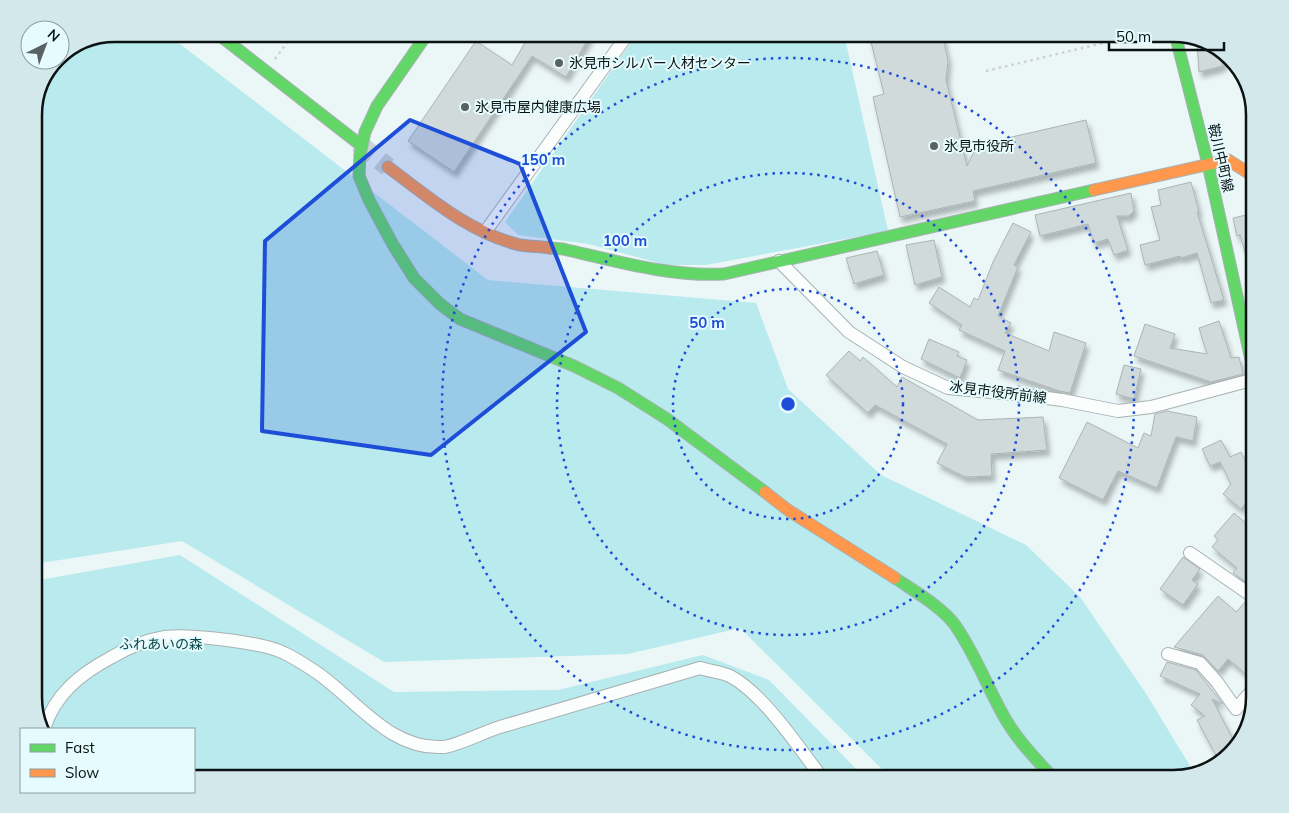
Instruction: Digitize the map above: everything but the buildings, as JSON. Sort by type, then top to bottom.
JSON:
[{"type":"street","points":[[229,43],[358,143]]},
{"type":"street","points":[[421,43],[377,106],[365,132],[360,154],[359,176],[369,200],[392,243],[414,278],[440,304],[460,319],[574,366],[618,388],[667,419],[788,510],[926,598],[954,624],[980,668],[1006,720],[1027,750],[1046,770]]},
{"type":"street","points":[[485,232],[622,43]]},
{"type":"street","name":"鞍川中町線","points":[[1177,43],[1208,164],[1246,337]]},
{"type":"street","points":[[388,168],[452,215],[485,232],[516,244],[563,248],[642,267],[703,275],[724,274],[779,262],[1228,160],[1246,171]]},
{"type":"street","name":"冰見市役所前線","points":[[779,262],[849,332],[903,367],[948,388],[1025,395],[1118,411],[1151,407],[1246,381]]},
{"type":"street","points":[[1190,552],[1246,592]]},
{"type":"street","points":[[46,722],[51,709],[68,687],[101,662],[127,648],[165,637],[209,638],[262,646],[284,652],[318,673],[366,714],[404,741],[422,746],[445,748],[486,731],[700,668],[729,676],[748,689],[771,712],[816,770]]},
{"type":"street","points":[[1168,654],[1200,663],[1217,682],[1236,709],[1246,697]]},
{"type":"path","points":[[266,72],[287,43]]},
{"type":"path","points":[[986,71],[1103,43]]},
{"type":"highlighted area","points":[[410,120],[520,164],[586,332],[431,455],[262,431],[265,241]]},
{"type":"green space","points":[[115,43],[179,43],[488,280],[756,303],[788,389],[881,475],[1026,545],[1080,597],[1145,692],[1192,768],[1183,770],[883,770],[740,628],[628,654],[384,662],[182,541],[43,563],[43,111],[48,87],[55,75],[59,70],[70,70],[70,59],[87,48]]},
{"type":"green space","points":[[631,43],[846,43],[888,231],[706,265],[666,265],[589,244],[518,235],[505,222]]},
{"type":"green space","name":"ふれあいの森","points":[[180,555],[394,692],[558,690],[703,655],[769,680],[857,770],[195,770],[195,728],[49,728],[43,702],[43,579]]},
{"type":"tunnel","points":[[358,143],[388,167]]},
{"type":"traffic: fast","points":[[230,43],[358,143]]},
{"type":"traffic: fast","points":[[421,43],[377,106],[365,132],[360,154],[359,176],[369,200],[392,243],[414,278],[440,304],[460,319],[574,366],[618,388],[667,419],[765,492]]},
{"type":"traffic: fast","points":[[1177,43],[1208,164],[1246,337]]},
{"type":"traffic: fast","points":[[550,248],[563,249],[663,271],[724,274],[1094,190]]},
{"type":"traffic: fast","points":[[895,578],[935,606],[955,625],[1011,728],[1028,751],[1046,770]]},
{"type":"traffic: slow","points":[[1094,190],[1228,160],[1246,171]]},
{"type":"traffic: slow","points":[[388,167],[448,212],[481,231],[524,246],[550,248]]},
{"type":"traffic: slow","points":[[765,492],[788,510],[895,578]]},
{"type":"place","name":"氷見市シルバー人材センター","points":[[559,63]]},
{"type":"place","name":"氷見市屋内健康広場","points":[[465,107]]},
{"type":"place","name":"氷見市役所","points":[[934,146]]}]
